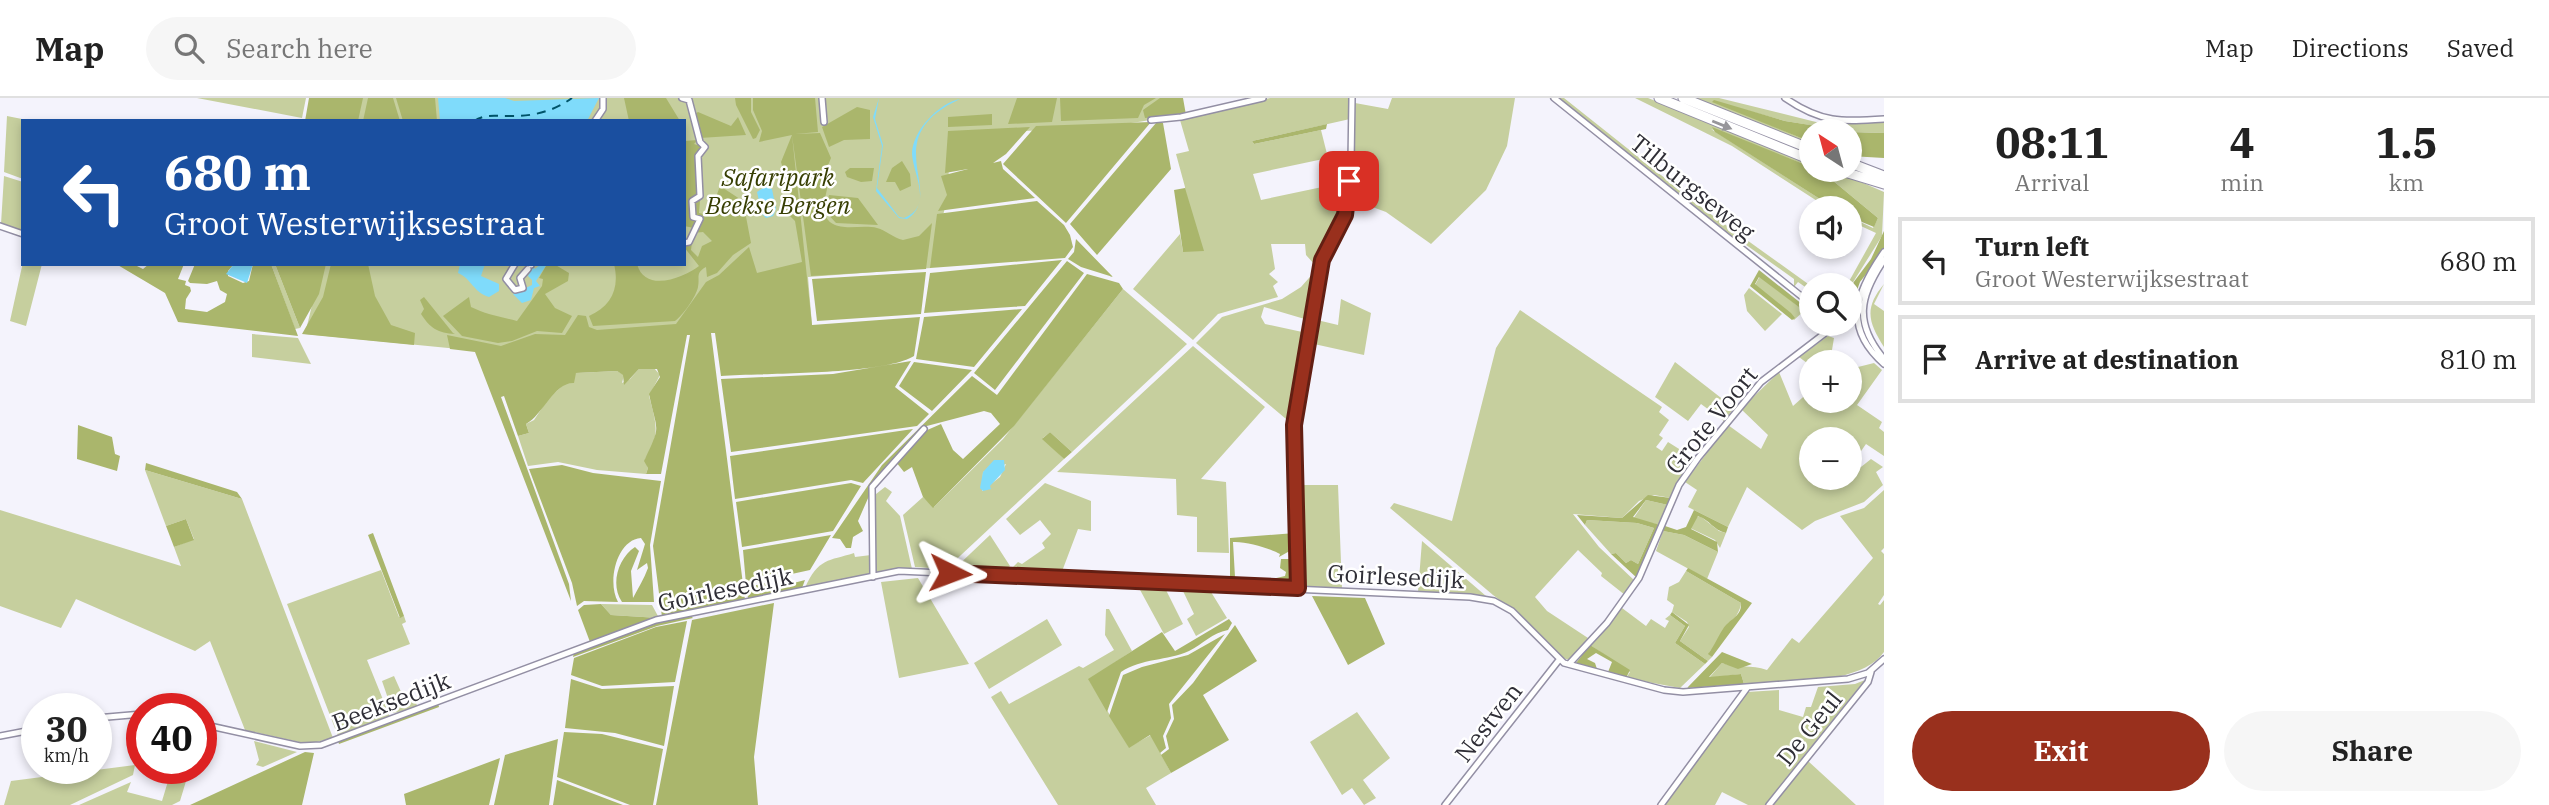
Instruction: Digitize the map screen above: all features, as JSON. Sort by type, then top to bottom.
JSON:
[{"type":"highway","points":[[1659,98],[1799,155]]},
{"type":"highway","points":[[1684,98],[1799,144]]},
{"type":"highway","points":[[1862,168],[1884,176]]},
{"type":"highway","points":[[1862,178],[1884,184]]},
{"type":"highway","points":[[1872,181],[1884,190]]},
{"type":"street","points":[[596,119],[605,98]]},
{"type":"street","points":[[682,98],[689,100],[699,142],[705,147],[698,156],[700,196],[692,201],[691,209],[693,217],[700,219],[689,242],[686,243]]},
{"type":"street","points":[[822,98],[824,122]]},
{"type":"street","points":[[1151,120],[1181,117],[1263,98]]},
{"type":"street","points":[[1298,588],[1294,430],[1322,260],[1345,215],[1351,162],[1352,98]]},
{"type":"street","name":"Tilburgseweg","points":[[1554,98],[1799,294]]},
{"type":"street","points":[[1785,98],[1804,111],[1826,119],[1884,119]]},
{"type":"street","points":[[0,226],[21,233]]},
{"type":"street","points":[[1862,286],[1884,253]]},
{"type":"street","points":[[1862,299],[1884,260]]},
{"type":"street","points":[[514,266],[506,279],[515,290],[523,288],[520,278],[530,266]]},
{"type":"street","points":[[1862,332],[1866,342],[1884,361]]},
{"type":"street","name":"Grote Voort","points":[[1569,664],[1607,622],[1639,578],[1679,485],[1698,458],[1760,382],[1822,336]]},
{"type":"street","points":[[873,577],[872,487],[924,429]]},
{"type":"street","name":"Goirlesedijk","points":[[587,646],[656,620],[914,571],[1298,588],[1494,601],[1512,611],[1559,660],[1664,690],[1683,692],[1848,679],[1872,670],[1884,659]]},
{"type":"street","name":"Beeksedijk","points":[[217,728],[300,746],[321,745],[587,646]]},
{"type":"street","name":"Nestven","points":[[1445,805],[1559,660]]},
{"type":"street","name":"De Geul","points":[[1769,805],[1868,682],[1872,670]]},
{"type":"street","points":[[1661,805],[1747,688]]},
{"type":"street","points":[[0,736],[21,732]]},
{"type":"green space","points":[[197,98],[306,98],[302,118]]},
{"type":"green space","points":[[309,98],[363,98],[358,119],[305,119]]},
{"type":"green space","name":"Safaripark Beekse Bergen","points":[[362,98],[1182,98],[1183,113],[1096,127],[950,132],[948,194],[931,268],[808,277],[812,325],[479,351],[305,334],[322,266],[686,266],[686,119],[357,119]]},
{"type":"green space","points":[[368,98],[393,98],[399,119],[363,119]]},
{"type":"green space","points":[[396,98],[435,98],[437,119],[402,119]]},
{"type":"green space","points":[[624,98],[666,98],[679,119],[629,119]]},
{"type":"green space","points":[[735,98],[751,98],[751,112],[760,130],[756,138],[753,139]]},
{"type":"green space","points":[[753,98],[815,98],[818,132],[795,134],[820,133],[831,158],[825,173],[827,189],[823,208],[826,217],[837,226],[877,228],[903,240],[919,236],[932,223],[926,269],[811,276],[792,135],[759,142],[762,131],[753,110]]},
{"type":"green space","points":[[1017,98],[1057,98],[1052,122],[1008,124]]},
{"type":"green space","points":[[1060,98],[1156,98],[1144,105],[1138,118],[1061,121]]},
{"type":"green space","points":[[1160,98],[1183,98],[1186,115],[1145,118],[1143,110]]},
{"type":"green space","points":[[1270,98],[1350,98],[1350,119],[1252,141],[1254,144],[1321,130],[1328,158],[1253,174],[1261,200],[1346,182],[1339,223],[1315,265],[1306,255],[1305,244],[1271,244],[1275,269],[1269,274],[1278,282],[1273,286],[1278,297],[1218,314],[1193,340],[1133,289],[1180,234],[1183,252],[1185,187],[1176,154],[1189,151],[1180,120]]},
{"type":"green space","points":[[1392,98],[1515,98],[1507,146],[1486,190],[1431,244],[1386,212],[1348,198],[1354,148],[1355,103],[1388,109]]},
{"type":"green space","points":[[1558,98],[1564,98],[1705,210],[1799,277],[1799,283],[1794,287],[1794,279],[1742,242],[1739,243]]},
{"type":"green space","points":[[1635,98],[1648,98],[1799,158],[1799,162],[1711,129],[1815,196],[1809,196],[1732,146]]},
{"type":"green space","points":[[1692,98],[1719,98],[1804,119],[1799,119],[1799,123],[1785,121],[1713,101],[1799,137],[1799,141]]},
{"type":"green space","points":[[1714,100],[1799,123],[1799,137],[1712,102]]},
{"type":"green space","points":[[857,107],[870,110],[870,139],[844,140],[829,147],[822,127]]},
{"type":"green space","points":[[698,112],[731,126],[738,117],[746,135],[700,138],[695,114]]},
{"type":"green space","points":[[992,114],[992,125],[948,127],[948,117]]},
{"type":"green space","points":[[7,116],[22,119],[21,178],[4,172]]},
{"type":"green space","points":[[1151,122],[1066,223],[1003,164],[1036,126]]},
{"type":"green space","points":[[1862,122],[1884,122],[1884,133],[1862,132]]},
{"type":"green space","points":[[1156,123],[1163,123],[1171,169],[1097,255],[1070,224]]},
{"type":"green space","points":[[1327,124],[1326,129],[1254,144],[1252,141]]},
{"type":"green space","points":[[1030,127],[1006,154],[993,163],[1001,161],[1003,169],[1035,198],[938,211],[947,195],[941,176],[968,169],[945,173],[948,131]]},
{"type":"green space","points":[[1712,127],[1799,162],[1799,182],[1834,182],[1851,196],[1815,196],[1715,132]]},
{"type":"green space","points":[[1862,132],[1884,133],[1884,158],[1862,157]]},
{"type":"green space","points":[[792,135],[812,325],[920,317],[914,356],[877,367],[851,370],[721,376],[715,333],[711,333],[745,600],[662,617],[653,546],[690,335],[687,335],[661,474],[646,474],[648,468],[644,461],[656,433],[649,394],[660,377],[657,369],[639,369],[624,385],[623,375],[617,371],[576,373],[574,383],[560,388],[526,424],[529,433],[518,436],[504,396],[501,397],[569,584],[571,601],[475,352],[450,349],[447,335],[501,346],[535,334],[565,335],[578,315],[586,316],[589,327],[597,330],[676,324],[706,282],[719,275],[749,247],[757,273],[802,262],[795,221],[785,211],[792,200],[781,162]]},
{"type":"green space","points":[[698,140],[694,144],[704,147],[698,153],[696,181],[699,195],[691,201],[700,200],[699,213],[713,216],[718,208],[716,197],[720,186],[743,201],[751,243],[733,255],[717,273],[707,277],[706,267],[700,271],[695,296],[675,321],[593,326],[589,316],[608,302],[615,289],[614,266],[638,266],[648,279],[656,281],[685,275],[699,266],[686,250],[686,244],[692,242],[691,250],[698,257],[702,246],[712,241],[703,232],[694,233],[701,219],[693,215],[692,202],[692,216],[698,220],[694,228],[686,226],[686,141]]},
{"type":"green space","points":[[902,161],[910,174],[911,186],[900,191],[895,182],[886,182],[892,168]]},
{"type":"green space","points":[[850,168],[874,168],[872,181],[861,182],[847,177],[845,172]]},
{"type":"green space","points":[[4,176],[21,181],[21,231],[1,224]]},
{"type":"green space","points":[[1834,182],[1861,182],[1884,192],[1882,236],[1859,273],[1854,273],[1876,233],[1862,227],[1862,223],[1873,228],[1878,218],[1862,205],[1862,196],[1851,196]]},
{"type":"green space","points":[[1185,188],[1204,251],[1183,252],[1174,190]]},
{"type":"green space","points":[[829,195],[858,198],[878,225],[836,223],[825,211]]},
{"type":"green space","points":[[1037,201],[1064,225],[1070,235],[1073,247],[1065,258],[930,268],[937,214]]},
{"type":"green space","points":[[1862,205],[1878,218],[1874,227],[1862,222]]},
{"type":"green space","points":[[1884,231],[1884,251],[1862,279],[1860,273],[1871,259]]},
{"type":"green space","points":[[1076,239],[1113,277],[1081,267],[1068,259],[1074,252]]},
{"type":"green space","points":[[1062,260],[1025,306],[924,313],[930,273]]},
{"type":"green space","points":[[1067,261],[1084,273],[995,390],[974,373]]},
{"type":"green space","points":[[22,266],[41,266],[26,326],[10,321]]},
{"type":"green space","points":[[119,266],[137,266],[143,269],[147,266],[183,266],[178,279],[186,281],[185,285],[190,287],[191,291],[186,299],[185,309],[207,312],[225,302],[227,294],[220,290],[217,281],[207,284],[190,283],[188,281],[194,266],[232,266],[228,276],[243,283],[249,281],[253,266],[272,266],[298,336],[178,322],[165,293]]},
{"type":"green space","points":[[272,266],[276,266],[300,328],[295,329]]},
{"type":"green space","points":[[276,266],[326,266],[319,294],[300,328]]},
{"type":"green space","points":[[331,266],[368,266],[375,296],[391,325],[415,333],[414,345],[302,334],[323,297]]},
{"type":"green space","points":[[546,266],[557,266],[569,273],[568,281],[545,294],[555,308],[572,316],[562,333],[537,331],[512,341],[498,343],[462,336],[443,316],[469,297],[471,307],[517,321],[542,286],[543,279],[539,278]]},
{"type":"green space","points":[[1316,270],[1308,320],[1264,307],[1261,317],[1265,324],[1307,333],[1292,424],[1196,343],[1222,317],[1282,299],[1301,287]]},
{"type":"green space","points":[[1759,270],[1799,302],[1799,307],[1759,277],[1755,284],[1795,318],[1792,320],[1750,286]]},
{"type":"green space","points":[[926,272],[921,314],[817,321],[812,279]]},
{"type":"green space","points":[[1087,274],[1119,283],[1123,289],[1014,426],[933,508],[923,497],[912,467],[904,472],[896,462],[925,431],[941,424],[953,450],[963,459],[1000,424],[991,413],[984,411],[923,427],[869,488],[869,496],[858,521],[863,531],[853,537],[851,548],[846,548],[840,539],[832,538],[882,465],[972,376],[997,395]]},
{"type":"green space","points":[[1760,276],[1799,307],[1799,316],[1794,320],[1755,285]]},
{"type":"green space","points":[[1884,284],[1874,304],[1884,311],[1884,347],[1874,330],[1870,315],[1873,300]]},
{"type":"green space","points":[[1749,288],[1782,314],[1765,331],[1747,311],[1744,295]]},
{"type":"green space","points":[[1123,289],[1187,344],[1072,452],[1050,432],[1043,438],[1064,459],[946,569],[915,567],[903,515],[923,497],[934,507],[1003,439]],"holes":[[[1006,464],[1000,477],[982,491],[983,472]]]},
{"type":"green space","points":[[424,297],[455,334],[439,331],[428,323],[421,314],[424,309],[420,300]]},
{"type":"green space","points":[[1341,299],[1371,313],[1364,355],[1314,344],[1317,320],[1338,325]]},
{"type":"green space","points":[[1022,309],[974,367],[916,359],[924,317]]},
{"type":"green space","points":[[1520,310],[1662,407],[1659,412],[1669,420],[1659,435],[1663,438],[1656,447],[1662,451],[1668,442],[1695,459],[1671,498],[1654,495],[1639,501],[1622,518],[1573,514],[1599,547],[1635,581],[1625,595],[1601,576],[1602,573],[1578,550],[1535,597],[1547,611],[1588,638],[1570,660],[1562,658],[1520,615],[1390,508],[1394,503],[1452,521],[1496,348]]},
{"type":"green space","points":[[252,334],[298,338],[311,364],[252,357]]},
{"type":"green space","points":[[1828,336],[1834,338],[1832,350],[1809,350]]},
{"type":"green space","points":[[1193,346],[1265,407],[1201,479],[1226,482],[1229,553],[1197,552],[1197,517],[1177,515],[1176,479],[1057,472]]},
{"type":"green space","points":[[911,361],[895,387],[929,414],[917,426],[731,452],[721,379],[833,374]]},
{"type":"green space","points":[[914,362],[972,370],[932,411],[899,386]]},
{"type":"green space","points":[[1675,362],[1734,408],[1724,421],[1701,404],[1688,421],[1655,397]]},
{"type":"green space","points":[[1874,363],[1882,370],[1862,398],[1862,366]]},
{"type":"green space","points":[[654,368],[660,375],[649,396],[656,429],[645,459],[648,468],[646,474],[597,470],[558,462],[528,466],[518,436],[529,433],[526,424],[534,420],[548,399],[576,373],[617,371],[624,375],[622,383],[639,369]]},
{"type":"green space","points":[[1779,372],[1793,406],[1799,401],[1799,413],[1862,413],[1862,408],[1882,422],[1879,428],[1884,432],[1884,456],[1866,444],[1862,450],[1862,427],[1799,427],[1799,490],[1862,490],[1862,466],[1871,459],[1883,467],[1876,472],[1883,485],[1864,502],[1815,521],[1802,530],[1747,487],[1728,527],[1688,507],[1697,490],[1685,482],[1728,425],[1761,449],[1768,435],[1741,409]]},
{"type":"green space","points":[[78,425],[112,437],[115,454],[120,456],[117,471],[77,459]]},
{"type":"green space","points":[[913,429],[863,483],[851,480],[735,499],[730,456]]},
{"type":"green space","points":[[1050,432],[1072,452],[1064,459],[1042,439]]},
{"type":"green space","points":[[146,463],[237,492],[242,499],[145,470]]},
{"type":"green space","points":[[562,465],[593,473],[661,481],[650,545],[654,602],[622,602],[618,595],[616,580],[620,565],[635,547],[639,551],[631,571],[633,598],[645,576],[647,563],[637,570],[645,544],[641,538],[625,546],[616,564],[613,584],[618,602],[584,601],[577,606],[572,583],[529,469]]},
{"type":"green space","points":[[145,470],[242,499],[333,738],[308,744],[245,730],[210,641],[195,651],[76,599],[61,628],[0,606],[0,510],[181,566],[174,547],[194,539],[186,519],[166,526]]},
{"type":"green space","points":[[851,483],[861,486],[833,531],[742,547],[736,502]]},
{"type":"green space","points":[[1045,483],[1091,501],[1091,531],[1078,529],[1061,574],[1008,572],[1018,562],[1022,564],[1045,548],[1042,543],[1051,534],[1040,520],[1020,535],[1006,519]]},
{"type":"green space","points":[[1298,485],[1338,485],[1342,588],[1301,586]]},
{"type":"green space","points":[[885,487],[892,492],[886,501],[900,516],[912,569],[876,574],[872,490],[876,494]]},
{"type":"green space","points":[[1884,490],[1884,548],[1881,551],[1884,554],[1884,595],[1878,604],[1884,600],[1884,652],[1873,663],[1857,671],[1820,680],[1744,684],[1741,674],[1709,678],[1722,663],[1767,670],[1792,638],[1799,643],[1873,558],[1840,516],[1864,508]]},
{"type":"green space","points":[[1648,495],[1671,498],[1668,505],[1646,500],[1633,517],[1660,525],[1637,578],[1611,554],[1616,553],[1626,563],[1631,560],[1638,564],[1654,528],[1637,523],[1587,520],[1585,525],[1577,515],[1622,518]]},
{"type":"green space","points":[[1646,500],[1668,505],[1660,525],[1633,519]]},
{"type":"green space","points":[[1694,510],[1728,527],[1726,533],[1722,532],[1698,516],[1691,529],[1717,542],[1718,552],[1684,535],[1663,531],[1665,526],[1677,530],[1686,527]]},
{"type":"green space","points":[[1700,516],[1719,531],[1726,533],[1720,548],[1715,540],[1690,528],[1696,517]]},
{"type":"green space","points":[[186,519],[194,540],[174,547],[166,526]]},
{"type":"green space","points":[[1587,520],[1637,523],[1654,528],[1638,564],[1631,560],[1626,563],[1616,553],[1611,554],[1585,525]]},
{"type":"green space","points":[[1663,531],[1684,535],[1718,552],[1707,579],[1656,551]]},
{"type":"green space","points":[[373,533],[404,616],[400,618],[368,535]]},
{"type":"green space","points":[[1295,533],[1295,548],[1279,557],[1280,554],[1264,547],[1233,542],[1235,577],[1255,578],[1255,584],[1230,583],[1230,538]]},
{"type":"green space","points":[[831,535],[810,570],[746,584],[743,550]]},
{"type":"green space","points":[[990,535],[1010,566],[1002,573],[952,571]]},
{"type":"green space","points":[[1422,541],[1486,596],[1418,592]]},
{"type":"green space","points":[[854,553],[855,557],[871,555],[871,574],[805,588],[815,571],[825,562]]},
{"type":"green space","points":[[1281,559],[1295,559],[1296,586],[1268,584],[1272,579],[1285,576],[1286,572],[1280,568]]},
{"type":"green space","points":[[1688,568],[1752,603],[1712,657],[1708,654],[1723,629],[1739,612],[1741,603],[1686,571]]},
{"type":"green space","points":[[381,570],[399,617],[404,616],[406,622],[402,624],[410,644],[367,660],[390,717],[338,736],[287,604]]},
{"type":"green space","points":[[1686,571],[1741,603],[1733,621],[1709,653],[1712,657],[1708,661],[1680,641],[1689,627],[1687,622],[1672,612],[1674,605],[1667,600],[1669,587],[1679,582]]},
{"type":"green space","points":[[918,578],[969,664],[899,678],[881,582]]},
{"type":"green space","points":[[805,580],[802,588],[748,599],[747,587],[766,583],[771,589]]},
{"type":"green space","points":[[1139,588],[1166,590],[1183,624],[1164,634]]},
{"type":"green space","points":[[1183,591],[1211,592],[1227,618],[1196,636],[1187,619],[1194,614]]},
{"type":"green space","points":[[1312,596],[1365,598],[1385,644],[1348,665]]},
{"type":"green space","points":[[774,603],[754,757],[758,805],[656,805],[692,620]]},
{"type":"green space","points":[[601,604],[652,605],[659,618],[611,615]]},
{"type":"green space","points":[[601,604],[611,615],[659,618],[590,642],[578,610],[584,605]]},
{"type":"green space","points":[[1622,608],[1646,626],[1651,619],[1665,628],[1669,621],[1665,619],[1670,615],[1685,626],[1675,643],[1705,664],[1680,688],[1626,678],[1630,672],[1590,645]]},
{"type":"green space","points":[[1106,609],[1109,609],[1132,651],[1089,680],[1129,747],[1151,735],[1171,773],[1146,788],[1156,805],[1058,805],[991,697],[1001,691],[1009,704],[1114,650],[1105,635]]},
{"type":"green space","points":[[1672,612],[1689,625],[1680,641],[1708,661],[1705,664],[1675,643],[1685,626],[1670,615]]},
{"type":"green space","points":[[690,615],[693,618],[657,626],[573,657],[574,652],[655,622]]},
{"type":"green space","points":[[1047,619],[1062,645],[989,689],[974,663]]},
{"type":"green space","points":[[1229,619],[1232,623],[1228,630],[1212,636],[1189,651],[1137,664],[1121,672],[1107,712],[1088,679],[1162,632],[1175,651]]},
{"type":"green space","points":[[687,621],[675,682],[602,686],[571,675],[574,658],[656,627]]},
{"type":"green space","points":[[1235,625],[1257,661],[1203,695],[1229,740],[1171,773],[1161,755],[1169,749],[1166,736],[1174,719],[1172,705],[1193,683]]},
{"type":"green space","points":[[1225,634],[1169,704],[1171,718],[1163,736],[1166,748],[1160,753],[1150,735],[1129,748],[1109,716],[1123,675],[1188,655]]},
{"type":"green space","points":[[1590,645],[1630,670],[1626,678],[1608,672],[1612,662],[1596,653],[1587,659],[1595,663],[1597,669],[1576,663]]},
{"type":"green space","points":[[1722,652],[1752,664],[1738,669],[1722,663],[1709,677],[1741,674],[1744,684],[1687,688]]},
{"type":"green space","points":[[394,676],[406,703],[415,700],[418,708],[393,713],[382,681]]},
{"type":"green space","points":[[571,679],[602,689],[674,686],[664,746],[615,733],[565,728]]},
{"type":"green space","points":[[1865,680],[1765,805],[1748,805],[1722,792],[1715,805],[1663,805],[1747,692],[1779,690],[1779,710],[1803,717],[1806,707],[1811,707],[1818,687],[1855,684]]},
{"type":"green space","points":[[438,703],[439,707],[339,744],[338,741]]},
{"type":"green space","points":[[1357,712],[1390,758],[1363,780],[1376,798],[1364,805],[1352,788],[1342,795],[1310,742]]},
{"type":"green space","points":[[564,732],[602,734],[663,749],[653,805],[630,805],[557,777]]},
{"type":"green space","points":[[558,739],[549,805],[494,805],[505,755]]},
{"type":"green space","points":[[254,741],[297,752],[263,767],[256,765],[259,760]]},
{"type":"green space","points":[[305,752],[314,753],[302,805],[190,805]]},
{"type":"green space","points":[[500,758],[489,805],[406,805],[404,794]]},
{"type":"green space","points":[[1808,761],[1856,805],[1771,805]]},
{"type":"green space","points":[[126,766],[126,778],[70,805],[4,805],[11,781],[21,780],[21,784],[112,784],[112,768]]},
{"type":"green space","points":[[557,780],[623,805],[553,805]]},
{"type":"green space","points":[[126,784],[130,784],[127,792],[162,801],[167,784],[185,784],[180,801],[172,805],[79,805]]},
{"type":"water","points":[[438,98],[505,98],[514,101],[599,98],[588,119],[440,119]]},
{"type":"water","points":[[879,98],[875,119],[883,145],[877,188],[899,217],[904,218],[912,213],[907,219],[899,218],[876,191],[882,146],[873,117]]},
{"type":"water","points":[[960,99],[935,114],[921,131],[916,147],[919,187],[912,154],[917,136],[936,112]]},
{"type":"water","points":[[766,186],[772,189],[776,209],[773,216],[766,218],[762,214],[757,192]]},
{"type":"water","points":[[232,266],[252,266],[247,283],[226,274]]},
{"type":"water","points":[[460,266],[484,266],[481,276],[499,284],[499,291],[489,297],[479,292],[458,273]]},
{"type":"water","points":[[525,266],[533,266],[535,269],[546,266],[536,281],[540,286],[534,288],[531,300],[522,303],[513,294],[532,285],[528,276],[530,272]]},
{"type":"water","points":[[994,460],[1004,460],[1005,470],[990,486],[991,489],[983,491],[980,488],[983,472]]},
{"type":"ferry route","points":[[478,119],[541,113],[572,98]]},
{"type":"route","points":[[950,573],[1298,588],[1294,425],[1322,260],[1345,215],[1349,181]]}]
